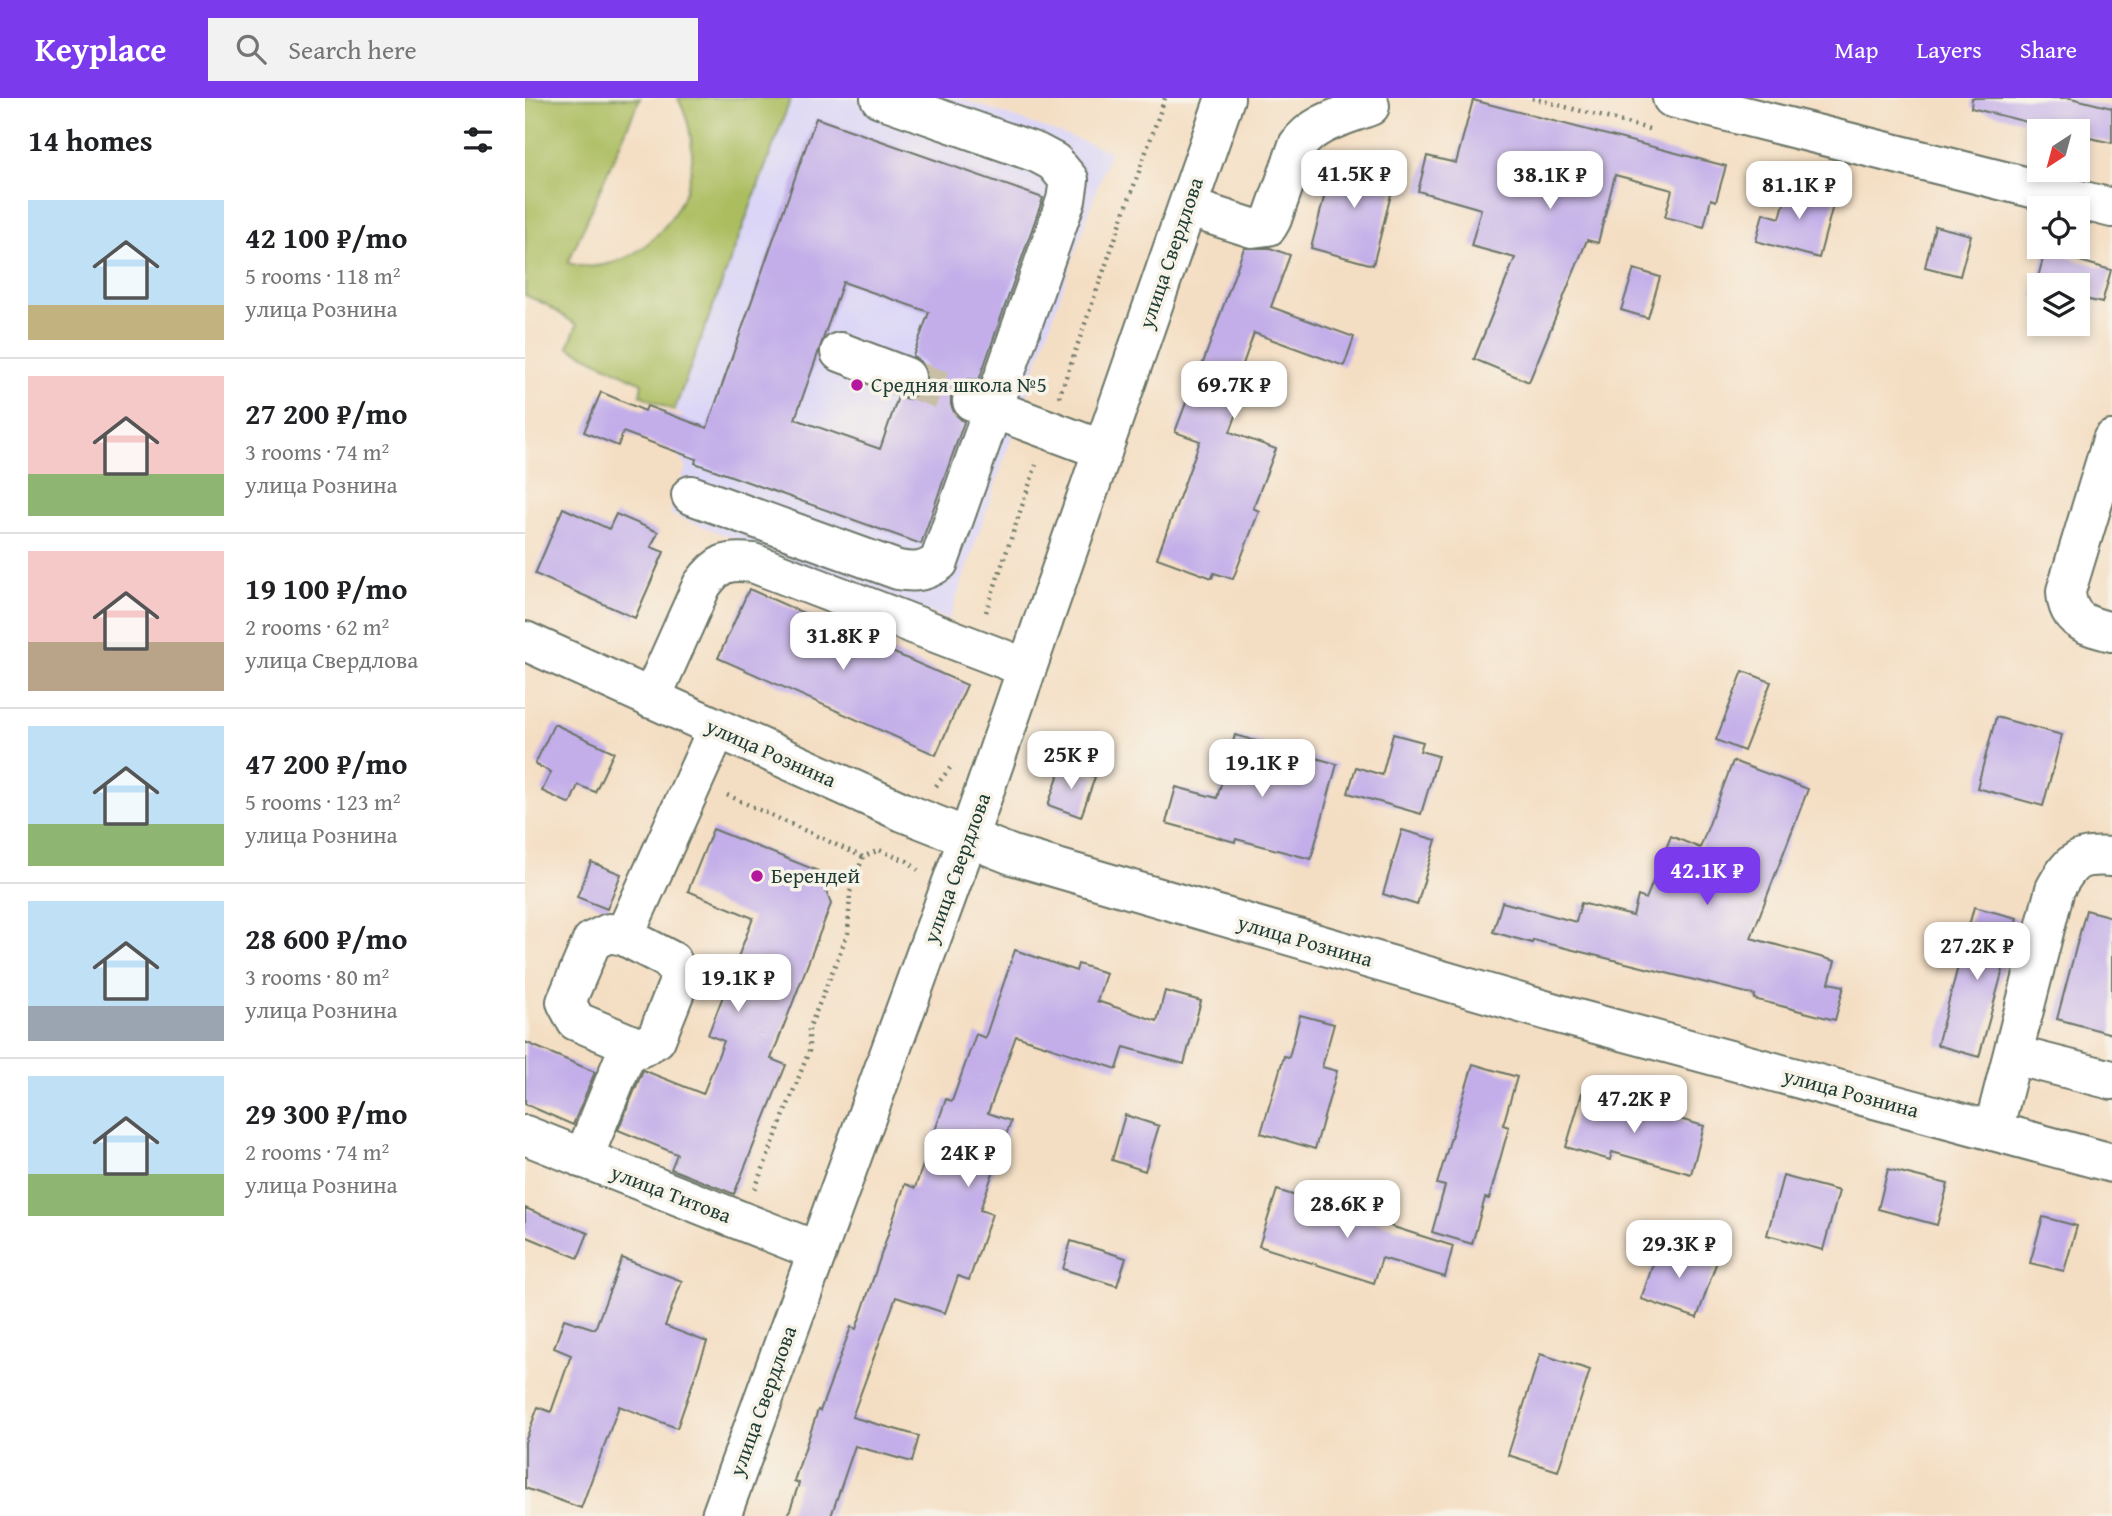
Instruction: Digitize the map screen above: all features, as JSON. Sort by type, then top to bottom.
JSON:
[{"type":"street","points":[[691,495],[898,570],[914,573],[928,570],[939,562],[983,405],[1066,200],[1069,180],[1054,162],[1037,153],[880,98]]},
{"type":"street","name":"улица Свердлова","points":[[721,1516],[968,838],[1225,98]]},
{"type":"street","points":[[1672,98],[2112,208]]},
{"type":"street","points":[[1187,207],[1252,229],[1268,226],[1305,135],[1315,128],[1370,106]]},
{"type":"street","points":[[841,352],[906,377]]},
{"type":"street","points":[[983,405],[1103,450]]},
{"type":"street","points":[[2112,440],[2066,591],[2066,605],[2076,618],[2091,627],[2112,632]]},
{"type":"street","points":[[651,699],[702,585],[714,568],[733,561],[753,563],[1027,668]]},
{"type":"street","name":"улица Рознина","points":[[525,641],[902,811],[968,838],[1097,881],[1555,1013],[2112,1163]]},
{"type":"street","points":[[624,936],[717,729]]},
{"type":"street","points":[[1993,1131],[2055,889],[2068,866],[2089,856],[2112,857]]},
{"type":"street","points":[[609,933],[624,936],[672,961],[680,979],[656,1039],[640,1048],[630,1044],[576,1021],[566,1002],[592,941],[609,933]]},
{"type":"street","points":[[583,1159],[630,1044]]},
{"type":"street","points":[[2014,1055],[2112,1080]]},
{"type":"street","name":"улица Титова","points":[[525,1135],[817,1251]]},
{"type":"path","points":[[755,1190],[809,1051],[809,1029],[848,933],[850,892],[863,857]]},
{"type":"shaded area","name":"Средняя школа №5","points":[[791,98],[959,98],[1110,151],[949,620],[670,514],[686,467],[673,450],[682,416],[674,411]]},
{"type":"green space","points":[[525,98],[640,98],[568,263],[590,266],[612,263],[633,254],[667,223],[680,203],[688,182],[692,144],[685,113],[678,98],[791,98],[674,411],[640,395],[642,383],[568,347],[577,325],[545,304],[525,295]]},
{"type":"building","points":[[1972,98],[2071,98],[2112,108],[2112,143],[2090,138],[2090,119],[2027,119],[2027,122],[1971,108]]},
{"type":"building","points":[[1473,100],[1726,166],[1716,201],[1711,199],[1704,227],[1665,217],[1672,190],[1615,175],[1598,243],[1587,240],[1529,382],[1474,359],[1515,258],[1471,246],[1481,209],[1418,191],[1427,156],[1456,163]]},
{"type":"building","points":[[816,118],[1043,198],[979,380],[969,379],[959,384],[951,394],[951,405],[955,414],[964,422],[921,544],[695,463],[696,459],[623,432],[618,446],[584,432],[601,392],[645,411],[647,406],[707,428]],"holes":[[[843,282],[929,312],[913,356],[923,364],[927,373],[927,384],[919,394],[909,399],[898,397],[880,449],[795,419]]]},
{"type":"building","points":[[1335,155],[1397,171],[1373,265],[1311,248]]},
{"type":"building","points":[[1790,182],[1836,194],[1819,258],[1756,241],[1763,213],[1780,218]]},
{"type":"building","points":[[1935,226],[1971,235],[1960,276],[1925,267]]},
{"type":"building","points":[[1244,248],[1270,248],[1290,255],[1271,307],[1354,337],[1344,366],[1254,333],[1230,401],[1240,405],[1230,432],[1276,449],[1253,508],[1259,511],[1233,579],[1214,573],[1212,578],[1157,558],[1200,441],[1175,432],[1192,387],[1194,388]]},
{"type":"building","points":[[2043,259],[2073,259],[2111,270],[2102,303],[2090,300],[2090,273],[2039,273]]},
{"type":"building","points":[[1634,269],[1660,277],[1648,318],[1621,310]]},
{"type":"building","points":[[563,508],[609,529],[616,514],[658,532],[651,547],[664,552],[635,618],[535,574]]},
{"type":"building","points":[[749,589],[967,685],[936,755],[718,658]]},
{"type":"building","points":[[1743,671],[1771,682],[1744,751],[1716,740]]},
{"type":"building","points":[[1996,717],[2062,735],[2043,806],[1977,788]]},
{"type":"building","points":[[554,724],[614,752],[595,792],[578,785],[570,804],[542,791],[551,772],[535,764]]},
{"type":"building","points":[[1393,734],[1423,742],[1420,751],[1438,756],[1421,814],[1348,793],[1356,767],[1382,775]]},
{"type":"building","points":[[1235,735],[1337,764],[1311,859],[1166,823],[1176,787],[1217,798]]},
{"type":"building","points":[[1733,761],[1808,789],[1751,938],[1835,961],[1829,983],[1844,986],[1835,1020],[1754,999],[1755,995],[1493,932],[1502,902],[1576,922],[1581,903],[1633,916],[1638,896],[1646,899],[1671,836],[1700,848]]},
{"type":"building","points":[[1062,765],[1095,777],[1081,817],[1048,805]]},
{"type":"building","points":[[713,829],[818,871],[831,904],[771,1059],[786,1065],[734,1194],[671,1169],[677,1154],[618,1130],[643,1070],[703,1094],[724,1041],[708,1035],[753,918],[688,891]]},
{"type":"building","points":[[1402,830],[1436,840],[1417,905],[1383,894]]},
{"type":"building","points":[[591,862],[621,874],[607,909],[577,897]]},
{"type":"building","points":[[1974,907],[2017,918],[1979,1057],[1937,1045]]},
{"type":"building","points":[[2086,910],[2112,917],[2112,1034],[2057,1019]]},
{"type":"building","points":[[1015,950],[1076,971],[1078,964],[1106,973],[1097,1001],[1157,1021],[1165,991],[1201,1001],[1184,1064],[1124,1047],[1117,1069],[1016,1036],[988,1113],[1011,1121],[980,1210],[992,1214],[969,1280],[958,1276],[945,1313],[896,1297],[852,1417],[919,1436],[912,1462],[855,1446],[831,1516],[788,1516],[799,1483],[794,1481],[818,1410],[820,1411],[851,1327],[856,1329],[905,1184],[915,1188],[946,1099],[952,1101],[976,1034],[985,1038]]},
{"type":"building","points":[[1300,1015],[1334,1024],[1322,1067],[1337,1071],[1315,1149],[1261,1133],[1284,1056],[1289,1057]]},
{"type":"building","points":[[525,1042],[595,1072],[573,1125],[525,1104]]},
{"type":"building","points":[[1473,1064],[1517,1077],[1503,1125],[1509,1127],[1489,1199],[1485,1198],[1472,1244],[1432,1232],[1445,1186],[1437,1184]]},
{"type":"building","points":[[1582,1093],[1668,1119],[1669,1116],[1704,1126],[1691,1174],[1612,1152],[1610,1160],[1566,1147]]},
{"type":"building","points":[[1125,1115],[1159,1126],[1145,1171],[1112,1160]]},
{"type":"building","points":[[1888,1169],[1948,1184],[1937,1225],[1878,1209]]},
{"type":"building","points":[[1783,1176],[1839,1191],[1823,1250],[1767,1235]]},
{"type":"building","points":[[1277,1190],[1453,1246],[1445,1277],[1382,1258],[1374,1283],[1259,1246]]},
{"type":"building","points":[[525,1208],[588,1233],[578,1258],[525,1236]]},
{"type":"building","points":[[2043,1217],[2077,1226],[2064,1271],[2030,1263]]},
{"type":"building","points":[[1071,1241],[1126,1258],[1117,1286],[1063,1269]]},
{"type":"building","points":[[1661,1241],[1717,1261],[1697,1318],[1641,1299]]},
{"type":"building","points":[[622,1258],[682,1281],[665,1326],[707,1342],[677,1428],[619,1406],[581,1508],[525,1488],[525,1442],[538,1407],[551,1412],[571,1355],[554,1348],[564,1319],[595,1329]]},
{"type":"building","points":[[1540,1354],[1590,1370],[1558,1471],[1508,1455]]},
{"type":"tunnel","points":[[906,377],[972,401]]},
{"type":"place","name":"Средняя школа №5","points":[[857,385]]},
{"type":"place","name":"Берендей","points":[[757,876]]}]
